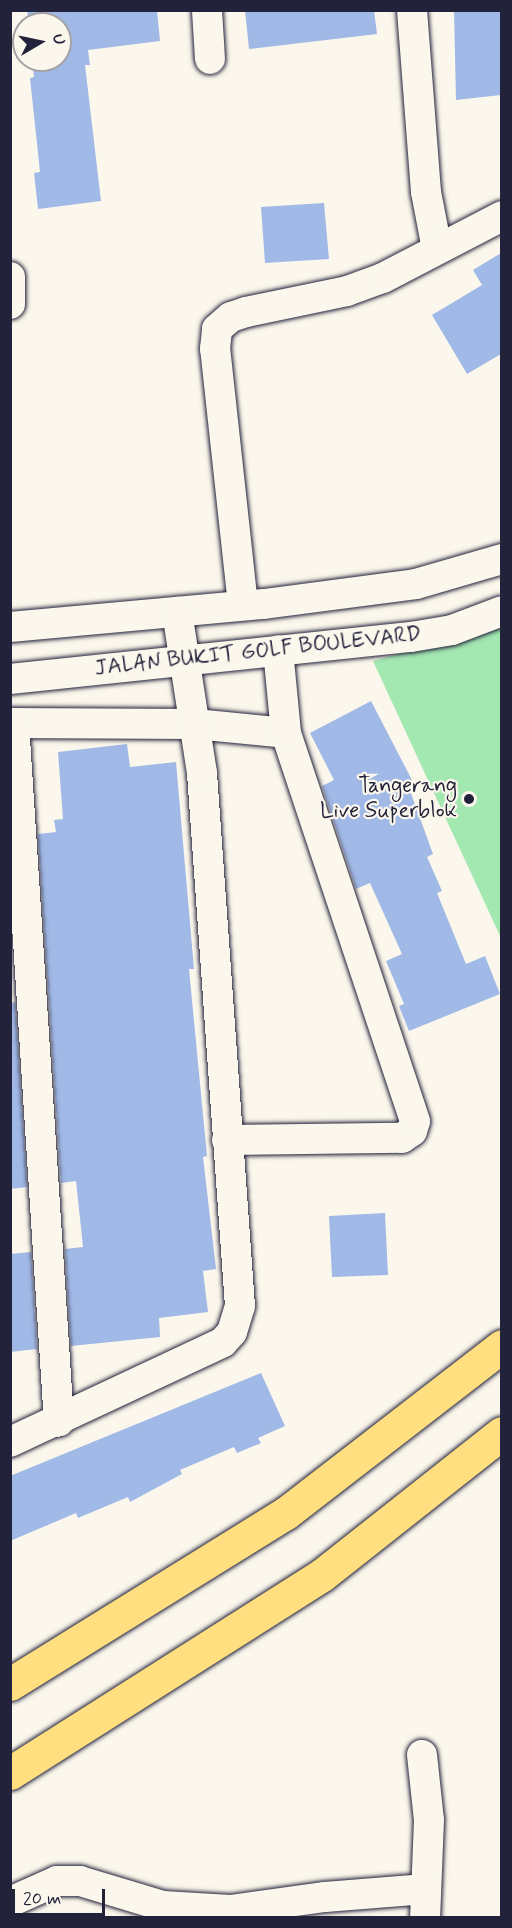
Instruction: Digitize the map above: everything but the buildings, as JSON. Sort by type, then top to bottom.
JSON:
[{"type":"highway","points":[[10,1684],[286,1513],[501,1346]]},
{"type":"highway","points":[[10,1773],[322,1575],[501,1433]]},
{"type":"street","points":[[207,10],[210,59]]},
{"type":"street","points":[[412,10],[426,192],[437,249]]},
{"type":"street","points":[[243,606],[215,349],[217,329],[231,317],[246,312],[347,291],[374,281],[501,216]]},
{"type":"street","points":[[10,277],[10,304]]},
{"type":"street","points":[[10,627],[243,606],[416,584],[501,559]]},
{"type":"street","name":"JALAN BUKIT GOLF BOULEVARD","points":[[10,679],[452,630],[501,611]]},
{"type":"street","points":[[10,1442],[59,1422],[223,1342],[232,1332],[240,1306],[195,724],[177,612]]},
{"type":"street","points":[[227,1140],[402,1138],[414,1126],[286,733],[278,650]]},
{"type":"street","points":[[59,1422],[12,723],[195,724],[286,733]]},
{"type":"street","points":[[10,1902],[57,1881],[80,1881],[163,1906],[230,1910],[325,1897],[425,1903],[429,1820],[422,1755]]},
{"type":"green space","name":"Tangerang Live Superblok","points":[[501,626],[501,938],[373,661]]},
{"type":"place","name":"Tangerang Live Superblok","points":[[469,799]]}]
